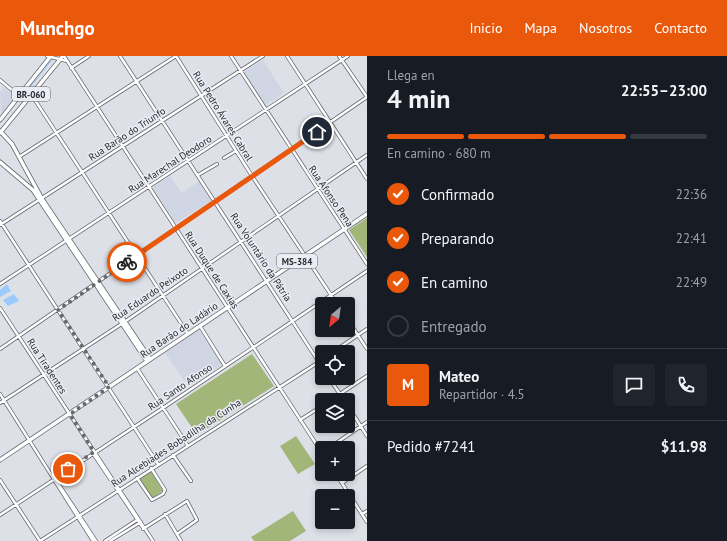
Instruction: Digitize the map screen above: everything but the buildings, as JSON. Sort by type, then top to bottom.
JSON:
[{"type":"main road","name":"BR-060","points":[[0,120],[49,56]]},
{"type":"main road","name":"BR-060","points":[[0,132],[63,56]]},
{"type":"main road","points":[[0,132],[10,140],[41,199],[149,360]]},
{"type":"main road","points":[[0,162],[41,199]]},
{"type":"main road","name":"Rua Barão do Ladário","points":[[0,460],[367,214]]},
{"type":"street","points":[[49,56],[66,61]]},
{"type":"street","name":"Rua Duque de Caxias","points":[[63,56],[315,442]]},
{"type":"street","points":[[71,68],[88,56]]},
{"type":"street","name":"Rua Voluntário da Pátria","points":[[120,56],[315,357]]},
{"type":"street","points":[[19,157],[176,56]]},
{"type":"street","name":"Rua Pedro Ávares Cabral","points":[[176,56],[252,176],[332,295]]},
{"type":"street","name":"Rua Afonso Pena","points":[[231,56],[317,190],[367,264]]},
{"type":"street","name":"Rua Barão do Triunfo","points":[[1,225],[261,56]]},
{"type":"street","points":[[287,56],[367,179]]},
{"type":"street","points":[[0,349],[330,124],[367,97],[340,56]]},
{"type":"street","name":"Rua Marechal Deodoro","points":[[0,284],[348,56]]},
{"type":"street","points":[[0,80],[19,96]]},
{"type":"street","points":[[31,94],[188,334]]},
{"type":"street","points":[[224,158],[236,151]]},
{"type":"street","name":"Rua Eduardo Peixoto","points":[[0,403],[124,322],[367,155]]},
{"type":"street","points":[[198,176],[217,164]]},
{"type":"street","points":[[0,220],[1,225],[84,348],[158,464]]},
{"type":"street","name":"Rua Santo Afonso","points":[[0,515],[367,271]]},
{"type":"street","name":"Rua Tiradentes","points":[[0,308],[153,541]]},
{"type":"street","points":[[200,326],[225,366]]},
{"type":"street","points":[[343,345],[367,329]]},
{"type":"street","points":[[355,330],[367,349]]},
{"type":"street","name":"Rua Alcebiades Bobadilha da Cunha","points":[[40,541],[151,468],[188,446],[315,364]]},
{"type":"street","points":[[137,368],[188,446]]},
{"type":"street","points":[[342,393],[367,376]]},
{"type":"street","points":[[0,394],[93,541]]},
{"type":"street","points":[[300,420],[315,410]]},
{"type":"street","points":[[355,417],[367,436]]},
{"type":"street","points":[[339,441],[367,422]]},
{"type":"street","points":[[173,455],[191,482]]},
{"type":"street","points":[[367,466],[342,483],[367,522]]},
{"type":"street","points":[[136,478],[150,499],[154,500],[164,494],[165,490],[151,468]]},
{"type":"street","points":[[0,480],[40,541]]},
{"type":"street","points":[[145,529],[165,514],[187,501],[197,520],[177,534]]},
{"type":"street","points":[[362,514],[367,511]]},
{"type":"street","points":[[165,514],[181,541]]},
{"type":"street","points":[[78,516],[96,541]]},
{"type":"street","points":[[104,541],[138,519]]},
{"type":"street","points":[[110,541],[140,523]]},
{"type":"shaded area","points":[[263,60],[284,93],[266,105],[244,72]]},
{"type":"shaded area","points":[[4,87],[16,97],[1,114],[0,92]]},
{"type":"shaded area","points":[[170,176],[182,193],[199,181],[212,200],[176,223],[152,188]]},
{"type":"shaded area","points":[[199,329],[223,364],[188,386],[165,353]]},
{"type":"green space","points":[[367,218],[367,257],[349,230]]},
{"type":"green space","points":[[252,354],[274,386],[197,435],[176,404]]},
{"type":"green space","points":[[296,436],[315,464],[298,474],[280,446]]},
{"type":"green space","points":[[151,471],[163,491],[152,498],[140,479]]},
{"type":"green space","points":[[293,511],[306,531],[290,541],[254,541],[251,537]]},
{"type":"water","points":[[7,284],[11,291],[0,297],[0,290]]},
{"type":"water","points":[[14,294],[19,301],[8,306],[3,300]]},
{"type":"waterway","points":[[20,100],[52,60]]},
{"type":"way so far","points":[[68,469],[94,452],[70,414],[109,387],[58,310],[127,262]]},
{"type":"route","points":[[127,262],[317,132]]}]
